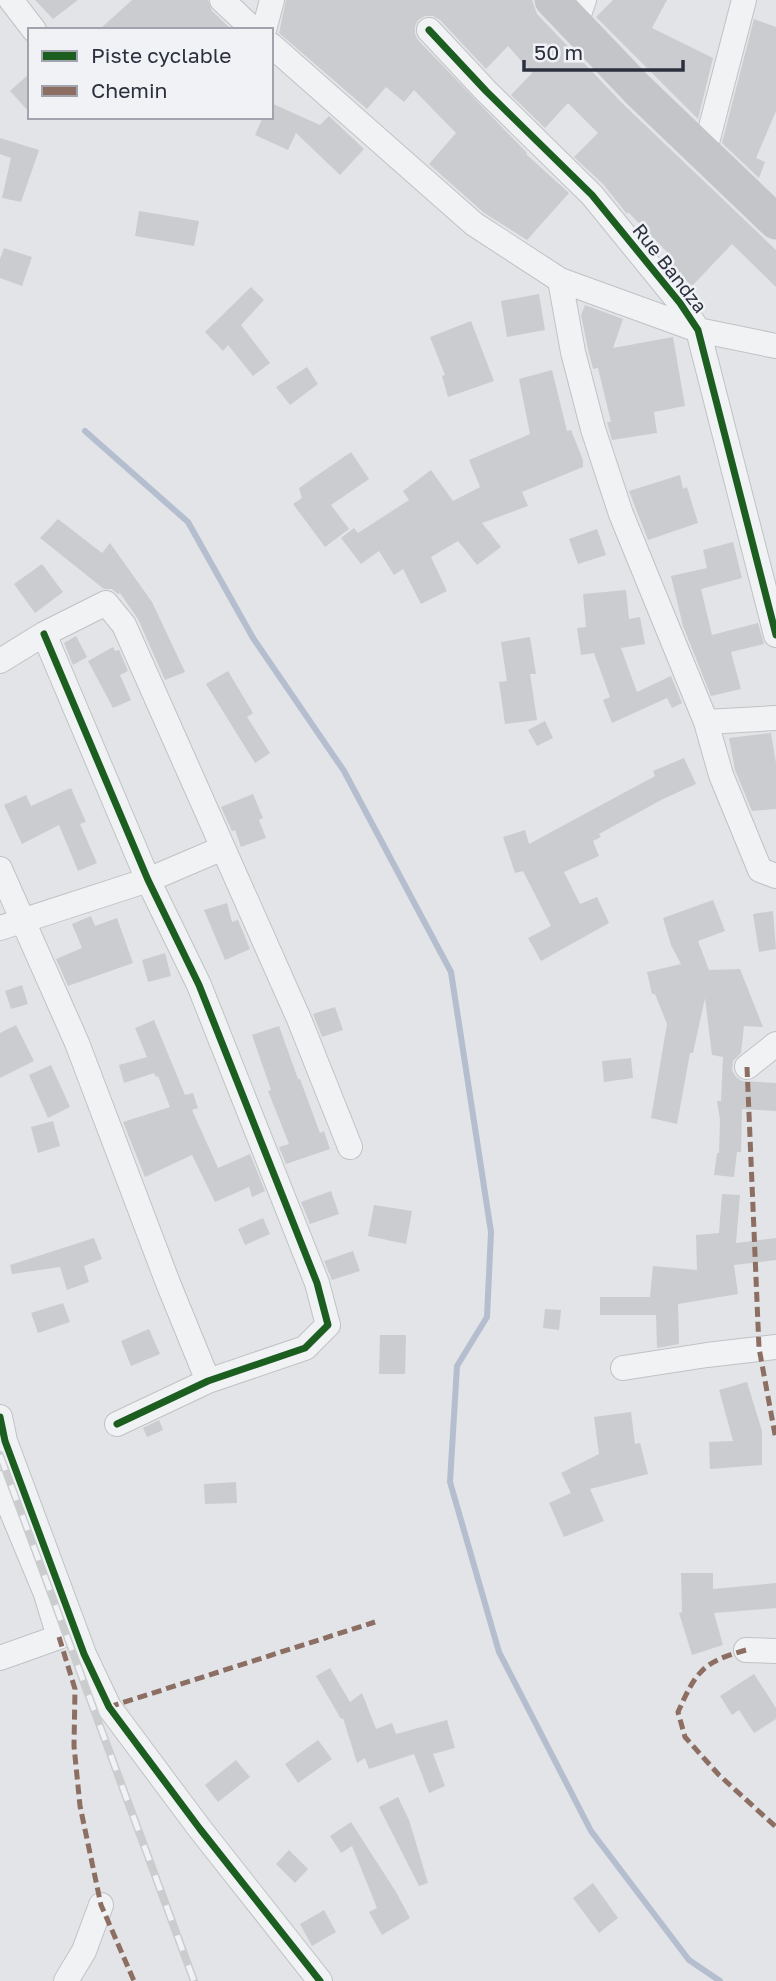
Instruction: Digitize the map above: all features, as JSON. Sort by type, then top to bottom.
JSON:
[{"type":"street","points":[[11,0],[32,28]]},
{"type":"street","points":[[222,0],[252,28]]},
{"type":"street","points":[[265,28],[272,0]]},
{"type":"street","points":[[704,154],[744,0]]},
{"type":"street","points":[[570,8],[638,90],[776,222]]},
{"type":"street","name":"Rue Bandza","points":[[429,30],[486,92],[592,195],[680,303],[698,330],[776,635]]},
{"type":"street","points":[[273,47],[474,224],[560,280],[698,330],[776,346]]},
{"type":"street","points":[[560,280],[573,352],[597,441],[621,514],[706,722],[721,775],[760,870],[776,876]]},
{"type":"street","points":[[0,662],[44,635],[106,603],[124,625],[299,1018],[350,1147]]},
{"type":"street","points":[[44,635],[148,880],[199,985],[317,1283],[328,1325],[304,1348],[208,1381],[117,1424]]},
{"type":"street","points":[[706,722],[776,719]]},
{"type":"street","points":[[11,924],[148,880],[223,848]]},
{"type":"street","points":[[0,869],[11,924],[77,1043],[208,1381]]},
{"type":"street","points":[[747,1067],[776,1044]]},
{"type":"street","points":[[623,1368],[707,1354],[776,1347]]},
{"type":"street","points":[[0,1416],[5,1441],[84,1654],[109,1707],[200,1829],[320,1981]]},
{"type":"street","points":[[0,1483],[46,1594],[59,1637],[0,1658]]},
{"type":"street","points":[[746,1650],[776,1651]]},
{"type":"street","points":[[66,1981],[84,1951],[101,1905]]},
{"type":"building","points":[[35,0],[78,0],[53,19]]},
{"type":"building","points":[[132,0],[208,0],[212,11],[230,28],[101,28]]},
{"type":"building","points":[[286,0],[532,0],[537,14],[623,104],[776,250],[776,287],[732,244],[692,286],[668,263],[673,258],[574,157],[598,133],[568,103],[545,128],[511,95],[532,73],[508,46],[486,69],[440,20],[425,16],[418,20],[415,26],[418,40],[526,154],[569,193],[527,240],[483,212],[429,164],[456,133],[414,90],[404,102],[386,87],[367,109],[279,33]]},
{"type":"building","points":[[613,0],[667,0],[652,28],[713,58],[698,119],[596,17]]},
{"type":"building","points":[[754,19],[776,27],[776,111],[756,158],[765,162],[759,178],[722,143]]},
{"type":"building","points":[[28,75],[28,111],[10,91]]},
{"type":"building","points":[[273,104],[320,125],[329,116],[364,149],[340,175],[296,133],[288,150],[255,135],[262,119],[273,119]]},
{"type":"building","points":[[0,138],[39,150],[21,202],[2,198],[11,158],[0,154]]},
{"type":"building","points":[[139,211],[199,221],[194,246],[135,236]]},
{"type":"building","points":[[4,248],[32,257],[22,286],[0,278],[0,259]]},
{"type":"building","points":[[251,287],[264,300],[241,325],[270,363],[253,376],[228,345],[223,351],[205,332]]},
{"type":"building","points":[[539,294],[545,330],[507,337],[501,301]]},
{"type":"building","points":[[585,305],[623,319],[613,348],[673,337],[685,406],[654,412],[657,433],[612,440],[607,422],[611,422],[598,368],[593,369],[581,315]]},
{"type":"building","points":[[471,321],[494,381],[448,397],[442,376],[445,375],[430,337]]},
{"type":"building","points":[[307,367],[318,384],[290,405],[276,387]]},
{"type":"building","points":[[552,370],[567,431],[571,430],[583,460],[583,467],[522,492],[528,506],[482,523],[501,547],[477,565],[458,541],[431,557],[447,591],[421,604],[403,569],[394,575],[379,551],[361,564],[341,538],[354,528],[358,533],[409,500],[403,491],[431,470],[453,501],[480,487],[469,460],[530,434],[519,379]]},
{"type":"building","points":[[351,452],[369,479],[331,505],[349,529],[325,547],[293,504],[302,498],[299,488]]},
{"type":"building","points":[[680,475],[683,489],[687,487],[698,523],[648,540],[629,491]]},
{"type":"building","points":[[58,519],[102,553],[110,543],[152,602],[185,672],[165,680],[138,619],[120,593],[104,589],[40,538]]},
{"type":"building","points":[[597,529],[606,555],[578,564],[569,539]]},
{"type":"building","points":[[733,542],[742,578],[701,589],[712,635],[758,623],[764,644],[731,652],[741,689],[711,696],[683,626],[671,576],[707,568],[703,550]]},
{"type":"building","points":[[42,564],[63,592],[35,613],[14,584]]},
{"type":"building","points":[[626,590],[629,619],[640,617],[645,644],[621,648],[637,692],[671,676],[682,703],[672,708],[667,698],[612,723],[603,700],[610,697],[594,653],[581,655],[577,628],[586,627],[583,594]]},
{"type":"building","points":[[76,636],[87,657],[73,665],[64,643]]},
{"type":"building","points":[[530,637],[536,674],[530,674],[537,720],[505,724],[499,682],[507,681],[501,642]]},
{"type":"building","points":[[113,647],[115,651],[119,650],[128,671],[120,675],[131,700],[113,708],[88,661]]},
{"type":"building","points":[[228,671],[253,713],[247,717],[270,753],[255,763],[206,684]]},
{"type":"building","points":[[545,721],[553,738],[537,746],[528,730]]},
{"type":"building","points":[[771,733],[776,763],[776,809],[752,811],[735,770],[729,738]]},
{"type":"building","points":[[684,758],[696,784],[599,834],[601,837],[593,841],[599,856],[564,872],[580,904],[597,897],[609,923],[541,961],[528,938],[551,926],[523,871],[515,873],[503,837],[525,830],[529,844],[655,776],[653,771]]},
{"type":"building","points":[[71,788],[86,822],[80,824],[97,863],[78,871],[59,825],[22,844],[4,805],[26,795],[31,806]]},
{"type":"building","points":[[253,794],[263,818],[259,820],[266,838],[241,847],[235,830],[232,831],[221,807]]},
{"type":"building","points":[[713,900],[725,931],[698,941],[709,970],[740,969],[763,1027],[744,1026],[741,1053],[733,1061],[732,1070],[742,1081],[776,1083],[776,1111],[742,1109],[741,1152],[737,1152],[734,1177],[714,1175],[719,1153],[720,1120],[717,1101],[721,1101],[723,1057],[712,1055],[705,998],[693,1053],[690,1053],[677,1124],[651,1118],[667,1024],[655,994],[652,994],[647,972],[681,964],[671,945],[663,918]]},
{"type":"building","points":[[227,903],[232,922],[238,920],[250,949],[225,960],[204,910]]},
{"type":"building","points":[[773,911],[776,949],[759,952],[753,914]]},
{"type":"building","points":[[91,916],[95,926],[117,918],[133,963],[68,986],[56,959],[82,948],[72,924]]},
{"type":"building","points":[[165,953],[171,976],[148,982],[142,960]]},
{"type":"building","points":[[22,985],[28,1004],[11,1009],[5,991]]},
{"type":"building","points":[[335,1007],[343,1030],[322,1037],[313,1014]]},
{"type":"building","points":[[154,1020],[185,1095],[193,1093],[198,1108],[192,1110],[218,1168],[250,1154],[265,1191],[252,1197],[249,1187],[215,1202],[192,1155],[145,1177],[123,1122],[170,1107],[158,1076],[154,1073],[124,1083],[119,1065],[147,1057],[135,1028]]},
{"type":"building","points":[[16,1025],[34,1061],[0,1078],[0,1033]]},
{"type":"building","points":[[279,1026],[320,1133],[324,1131],[330,1149],[286,1164],[279,1147],[289,1144],[268,1091],[271,1090],[252,1035]]},
{"type":"building","points":[[631,1058],[633,1078],[604,1082],[602,1061]]},
{"type":"building","points":[[51,1065],[70,1107],[48,1118],[29,1075]]},
{"type":"building","points":[[53,1121],[60,1146],[38,1153],[31,1127]]},
{"type":"building","points":[[331,1191],[339,1214],[310,1224],[301,1202]]},
{"type":"building","points":[[722,1194],[740,1195],[736,1243],[776,1238],[776,1260],[734,1265],[738,1294],[678,1304],[679,1344],[657,1348],[656,1315],[600,1315],[600,1297],[650,1297],[653,1266],[697,1270],[696,1235],[719,1233]]},
{"type":"building","points":[[374,1205],[412,1211],[406,1244],[368,1236]]},
{"type":"building","points":[[263,1218],[270,1234],[245,1245],[238,1229]]},
{"type":"building","points":[[94,1238],[102,1259],[84,1266],[89,1282],[67,1290],[60,1267],[12,1274],[10,1265]]},
{"type":"building","points":[[353,1251],[360,1271],[332,1280],[324,1261]]},
{"type":"building","points":[[63,1303],[70,1322],[38,1333],[31,1313]]},
{"type":"building","points":[[545,1309],[561,1310],[559,1330],[543,1328]]},
{"type":"building","points":[[149,1329],[160,1354],[131,1366],[121,1341]]},
{"type":"building","points":[[380,1335],[406,1335],[405,1374],[379,1374]]},
{"type":"building","points":[[747,1382],[762,1431],[762,1465],[710,1469],[709,1442],[733,1441],[719,1390]]},
{"type":"building","points":[[631,1412],[635,1444],[640,1443],[648,1474],[590,1489],[604,1521],[564,1537],[549,1503],[571,1493],[561,1473],[599,1454],[594,1417]]},
{"type":"building","points":[[159,1420],[163,1430],[147,1437],[143,1428]]},
{"type":"building","points":[[236,1482],[237,1503],[205,1504],[204,1484]]},
{"type":"building","points":[[681,1573],[713,1573],[713,1589],[776,1583],[776,1608],[714,1613],[723,1645],[692,1655],[679,1613],[682,1612]]},
{"type":"building","points":[[330,1668],[350,1702],[362,1693],[376,1729],[392,1723],[396,1734],[447,1720],[455,1748],[433,1754],[445,1786],[429,1793],[414,1754],[369,1769],[365,1758],[357,1763],[343,1718],[341,1719],[316,1676]]},
{"type":"building","points":[[754,1674],[776,1708],[776,1719],[754,1733],[739,1710],[732,1715],[720,1696]]},
{"type":"building","points":[[318,1740],[332,1759],[298,1783],[285,1764]]},
{"type":"building","points":[[236,1760],[250,1777],[218,1802],[205,1785]]},
{"type":"building","points":[[398,1797],[409,1820],[428,1883],[419,1886],[379,1807]]},
{"type":"building","points":[[351,1822],[410,1918],[382,1935],[369,1912],[377,1908],[352,1846],[341,1853],[330,1836]]},
{"type":"building","points":[[289,1850],[308,1869],[295,1883],[276,1864]]},
{"type":"building","points":[[593,1883],[618,1918],[599,1933],[573,1898]]},
{"type":"building","points":[[324,1910],[336,1932],[312,1946],[300,1924]]},
{"type":"waterway","points":[[85,431],[188,522],[253,638],[344,771],[451,972],[491,1232],[487,1317],[457,1366],[450,1482],[499,1652],[591,1831],[689,1960],[720,1981]]},
{"type":"railway","points":[[0,1455],[194,1981]]},
{"type":"marked path","points":[[747,1067],[759,1348],[776,1440]]},
{"type":"marked path","points":[[109,1707],[375,1622]]},
{"type":"marked path","points":[[59,1637],[75,1689],[74,1746],[80,1806],[101,1905],[134,1981]]},
{"type":"marked path","points":[[746,1650],[719,1659],[702,1670],[678,1712],[685,1737],[719,1775],[776,1827]]},
{"type":"cycle path","points":[[429,30],[486,91],[592,195],[680,303],[698,330],[776,635]]},
{"type":"cycle path","points":[[44,634],[148,880],[199,985],[317,1283],[328,1325],[305,1348],[208,1381],[117,1424]]},
{"type":"cycle path","points":[[0,1417],[5,1441],[84,1654],[109,1707],[200,1829],[320,1981]]}]
